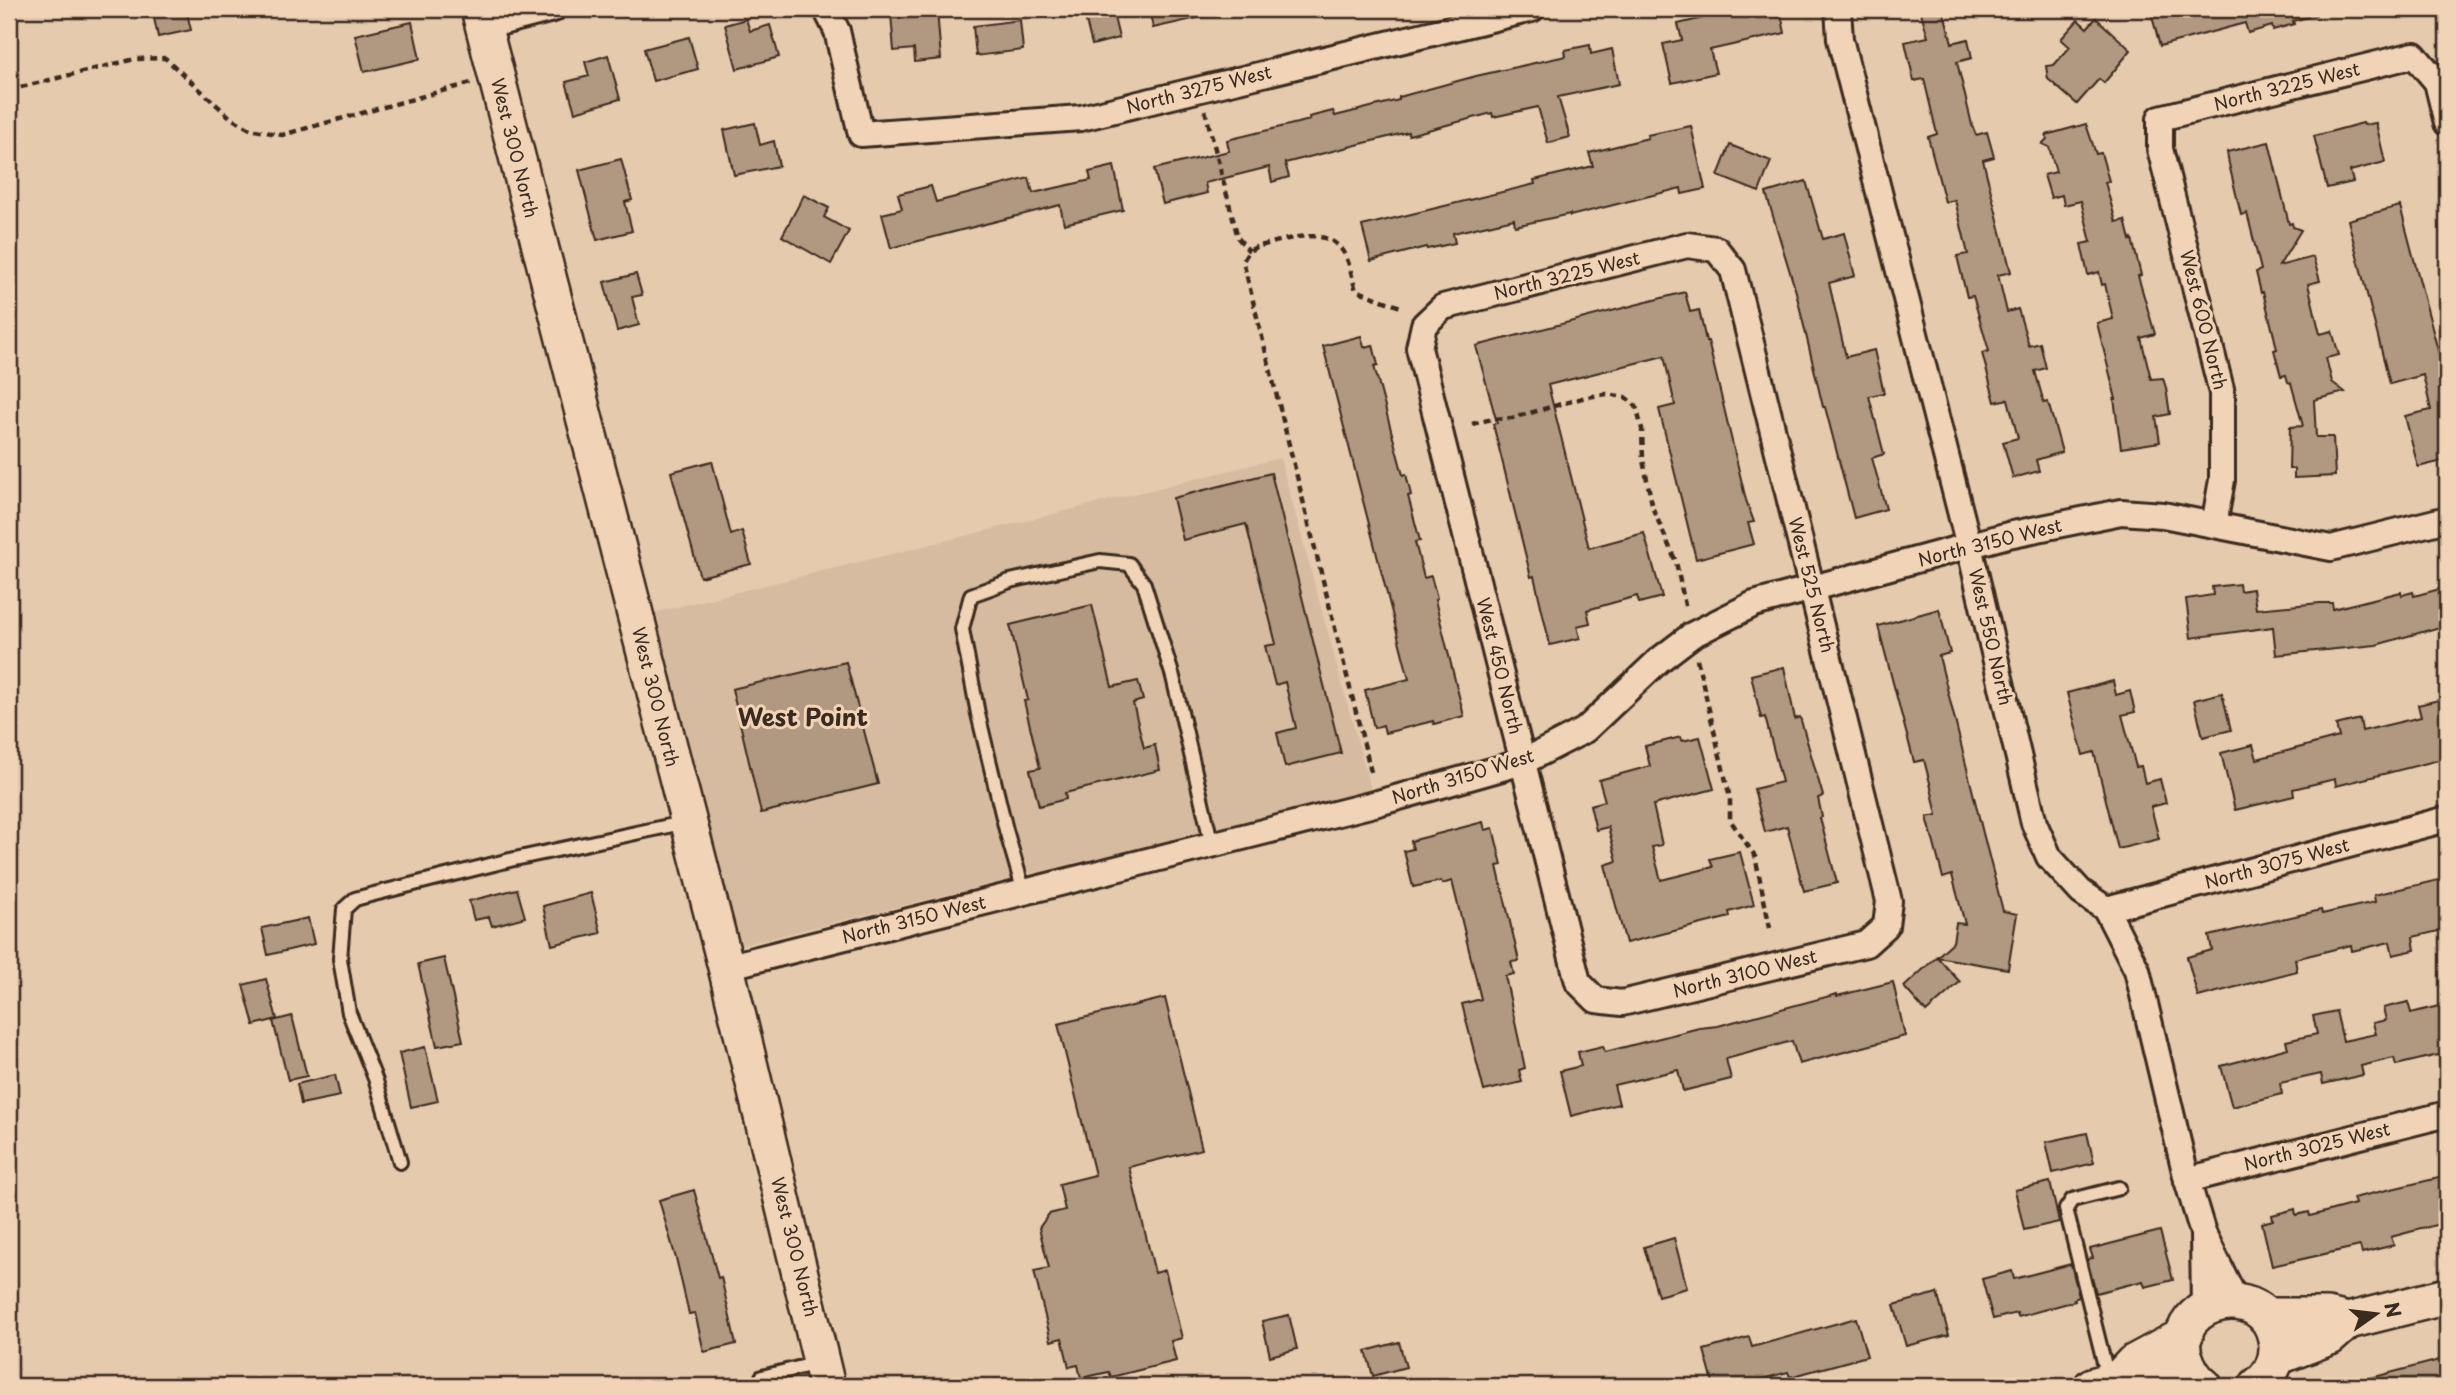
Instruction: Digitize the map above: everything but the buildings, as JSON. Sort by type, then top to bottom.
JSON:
[{"type":"main road","name":"West 300 North","points":[[481,18],[726,967],[824,1374]]},
{"type":"main road","points":[[2263,1379],[2330,1337],[2348,1321],[2447,1296]]},
{"type":"main road","points":[[2222,1315],[2274,1329],[2277,1341],[2263,1379]]},
{"type":"main road","points":[[2200,1384],[2187,1367],[2182,1347],[2222,1315]]},
{"type":"main road","points":[[2106,1383],[2133,1363],[2222,1315],[2327,1316],[2348,1321]]},
{"type":"main road","points":[[2106,1383],[2200,1384]]},
{"type":"street","points":[[481,18],[553,9]]},
{"type":"street","name":"North 3275 West","points":[[826,9],[837,31],[861,134],[1081,118],[1532,9]]},
{"type":"street","name":"West 550 North","points":[[1838,9],[1840,39],[1969,546],[2034,823],[2049,857],[2081,892],[2106,909],[2137,970],[2222,1315]]},
{"type":"street","name":"North 3225 West","points":[[2160,118],[2414,55],[2437,82],[2447,123]]},
{"type":"street","name":"West 600 North","points":[[2160,118],[2160,149],[2222,393],[2222,480],[2214,525]]},
{"type":"street","name":"North 3225 West","points":[[1424,325],[1443,307],[1687,245],[1716,249]]},
{"type":"street","name":"West 525 North","points":[[1716,249],[1733,270],[1889,901],[1886,926]]},
{"type":"street","name":"West 450 North","points":[[1424,325],[1419,348],[1578,982],[1597,1000]]},
{"type":"street","name":"North 3150 West","points":[[726,967],[1378,803],[1523,762],[1585,730],[1658,661],[1692,635],[1754,604],[2008,535],[2121,512],[2163,515],[2331,548],[2447,519]]},
{"type":"street","name":"North 3075 West","points":[[2106,909],[2447,819]]},
{"type":"street","name":"North 3100 West","points":[[1597,1000],[1622,1003],[1866,944],[1886,926]]},
{"type":"street","name":"North 3025 West","points":[[2187,1180],[2447,1114]]},
{"type":"lane","points":[[1024,892],[978,713],[962,629],[971,595],[1010,581],[1100,561],[1129,564],[1144,584],[1173,677],[1213,845]]},
{"type":"lane","points":[[400,1162],[376,1081],[349,1013],[340,959],[344,909],[355,899],[370,895],[510,860],[688,822]]},
{"type":"lane","points":[[2106,1383],[2066,1209],[2072,1200],[2119,1188]]},
{"type":"lane","points":[[760,1386],[762,1377],[824,1374]]},
{"type":"path","points":[[9,90],[135,58],[165,58],[231,118],[250,129],[282,135],[496,77]]},
{"type":"path","points":[[1203,102],[1238,238],[1249,251]]},
{"type":"path","points":[[1371,772],[1243,261],[1249,251],[1256,247],[1305,236],[1329,239],[1344,253],[1356,290],[1402,308]]},
{"type":"path","points":[[1472,424],[1512,418],[1586,397],[1607,394],[1626,397],[1636,406],[1642,429],[1643,460],[1653,509],[1676,562],[1686,610]]},
{"type":"path","points":[[1697,658],[1730,798],[1730,820],[1755,856],[1770,928]]},
{"type":"shaded area","points":[[1280,458],[1371,790],[739,946],[653,613]]},
{"type":"district","name":"West Point","points":[[803,718]]}]
